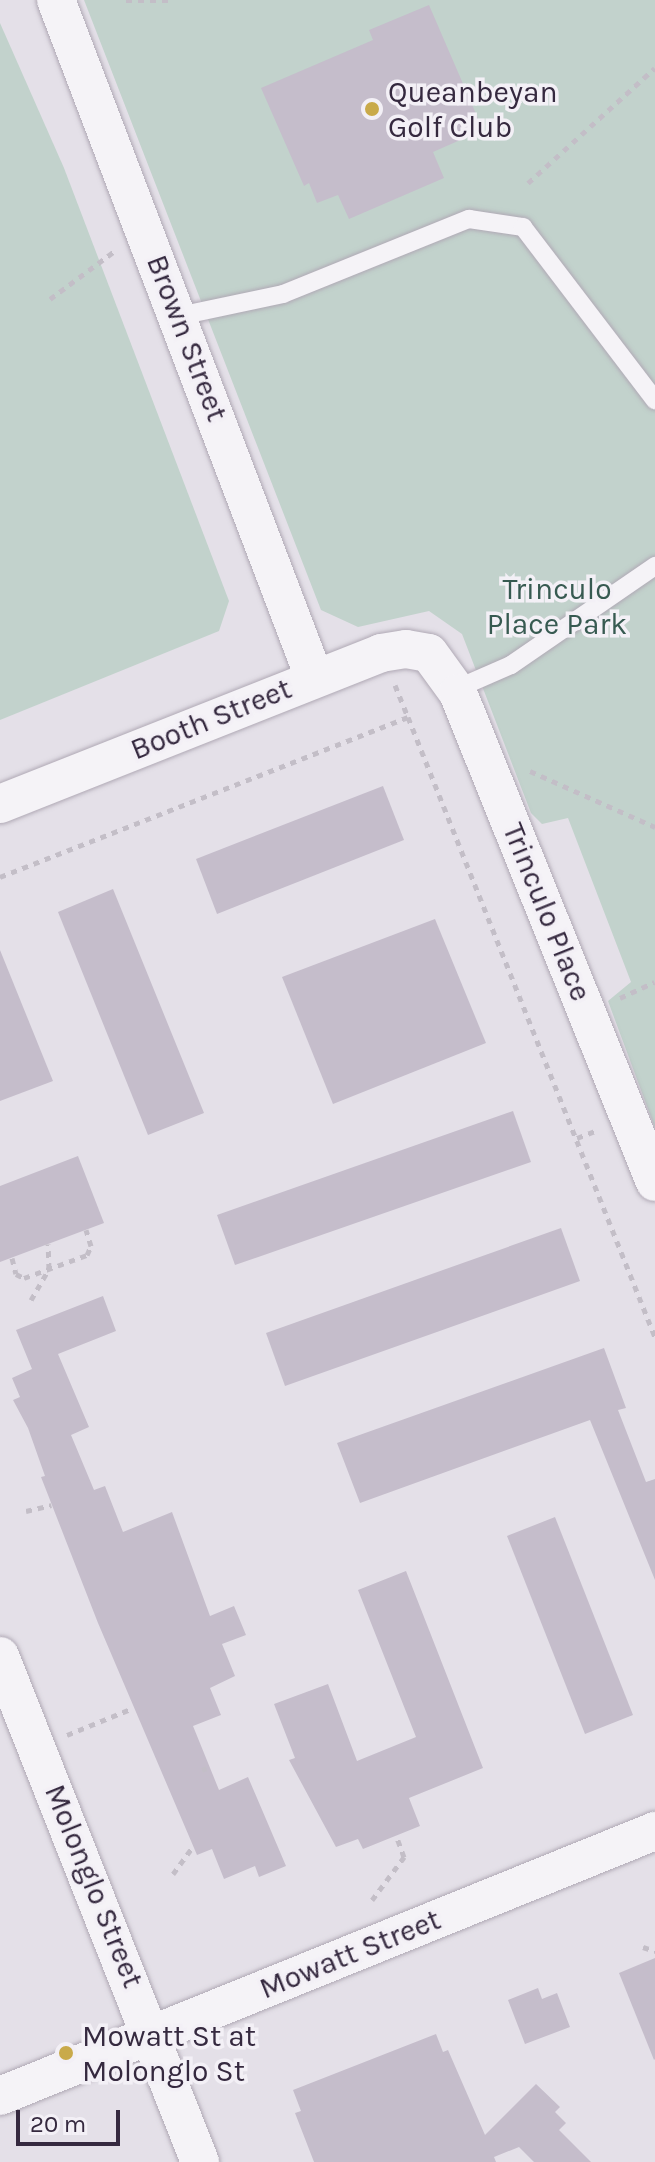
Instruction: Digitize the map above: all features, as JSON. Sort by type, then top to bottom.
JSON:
[{"type":"street","name":"Brown Street","points":[[56,0],[179,316],[314,677]]},
{"type":"street","name":"Booth Street","points":[[0,804],[314,677],[381,653],[425,651]]},
{"type":"street","name":"Trinculo Place","points":[[425,651],[456,689],[655,1182]]},
{"type":"street","name":"Molonglo Street","points":[[0,1656],[154,2034],[200,2162]]},
{"type":"street","name":"Mowatt Street","points":[[0,2096],[655,1831]]},
{"type":"lane","points":[[179,316],[283,294],[469,219],[523,227],[655,400]]},
{"type":"lane","points":[[456,689],[511,665],[655,566]]},
{"type":"path","points":[[126,0],[170,0]]},
{"type":"path","points":[[528,183],[655,68]]},
{"type":"path","points":[[50,299],[145,227]]},
{"type":"path","points":[[0,877],[408,717],[655,1337]]},
{"type":"path","points":[[517,772],[526,769],[655,827]]},
{"type":"path","points":[[12,1258],[16,1274],[24,1278],[87,1255],[91,1246],[86,1230]]},
{"type":"path","points":[[31,1300],[49,1269],[48,1244]]},
{"type":"path","points":[[26,1511],[51,1505]]},
{"type":"path","points":[[37,1746],[133,1708]]},
{"type":"path","points":[[372,1900],[404,1857],[396,1835]]},
{"type":"path","points":[[173,1874],[193,1846]]},
{"type":"path","points":[[643,1947],[655,1951]]},
{"type":"green space","name":"Queanbeyan Golf Club","points":[[84,0],[655,0],[655,1128],[608,1001],[631,982],[568,818],[542,824],[531,813],[462,634],[429,611],[358,627],[321,610]]},
{"type":"green space","points":[[0,23],[64,168],[229,601],[219,631],[0,720]]},
{"type":"building","name":"Queanbeyan Golf Club","points":[[429,5],[483,130],[433,152],[444,178],[349,219],[338,195],[317,203],[309,183],[304,186],[261,88],[373,40],[369,30]]},
{"type":"building","points":[[383,786],[404,840],[217,914],[196,859]]},
{"type":"building","points":[[113,889],[204,1113],[148,1135],[58,912]]},
{"type":"building","points":[[435,919],[486,1043],[333,1104],[282,977]]},
{"type":"building","points":[[0,950],[53,1081],[0,1101]]},
{"type":"building","points":[[513,1111],[531,1162],[235,1265],[217,1215]]},
{"type":"building","points":[[78,1156],[104,1223],[0,1262],[0,1186]]},
{"type":"building","points":[[561,1228],[580,1281],[285,1386],[266,1333]]},
{"type":"building","points":[[103,1296],[116,1331],[58,1354],[89,1427],[71,1435],[94,1490],[105,1486],[123,1532],[172,1512],[210,1616],[234,1606],[246,1635],[222,1644],[235,1676],[210,1688],[221,1715],[193,1726],[219,1790],[248,1777],[286,1866],[259,1877],[255,1866],[224,1879],[212,1849],[197,1855],[98,1623],[41,1477],[45,1476],[28,1428],[13,1400],[20,1397],[12,1378],[32,1369],[16,1330]]},
{"type":"building","points":[[604,1348],[626,1408],[618,1410],[646,1482],[655,1479],[655,1580],[590,1420],[360,1503],[337,1443]]},
{"type":"building","points":[[555,1517],[633,1715],[585,1734],[507,1536]]},
{"type":"building","points":[[406,1571],[483,1768],[409,1798],[420,1826],[363,1849],[358,1839],[336,1847],[289,1760],[295,1758],[274,1704],[328,1684],[357,1761],[416,1737],[358,1590]]},
{"type":"building","points":[[655,1958],[655,2059],[654,2060],[619,1973]]},
{"type":"building","points":[[538,1988],[542,1999],[557,1993],[570,2027],[525,2044],[508,2000]]},
{"type":"building","points":[[436,2034],[443,2052],[448,2050],[485,2135],[536,2084],[560,2107],[555,2112],[566,2123],[559,2130],[591,2162],[534,2162],[519,2147],[494,2157],[496,2162],[314,2162],[295,2113],[301,2111],[293,2090]]},
{"type":"place","name":"Queanbeyan Golf Club","points":[[372,109]]},
{"type":"place","name":"Mowatt St at Molonglo St","points":[[66,2053]]},
{"type":"park label","name":"Trinculo Place Park","points":[[557,606]]}]
